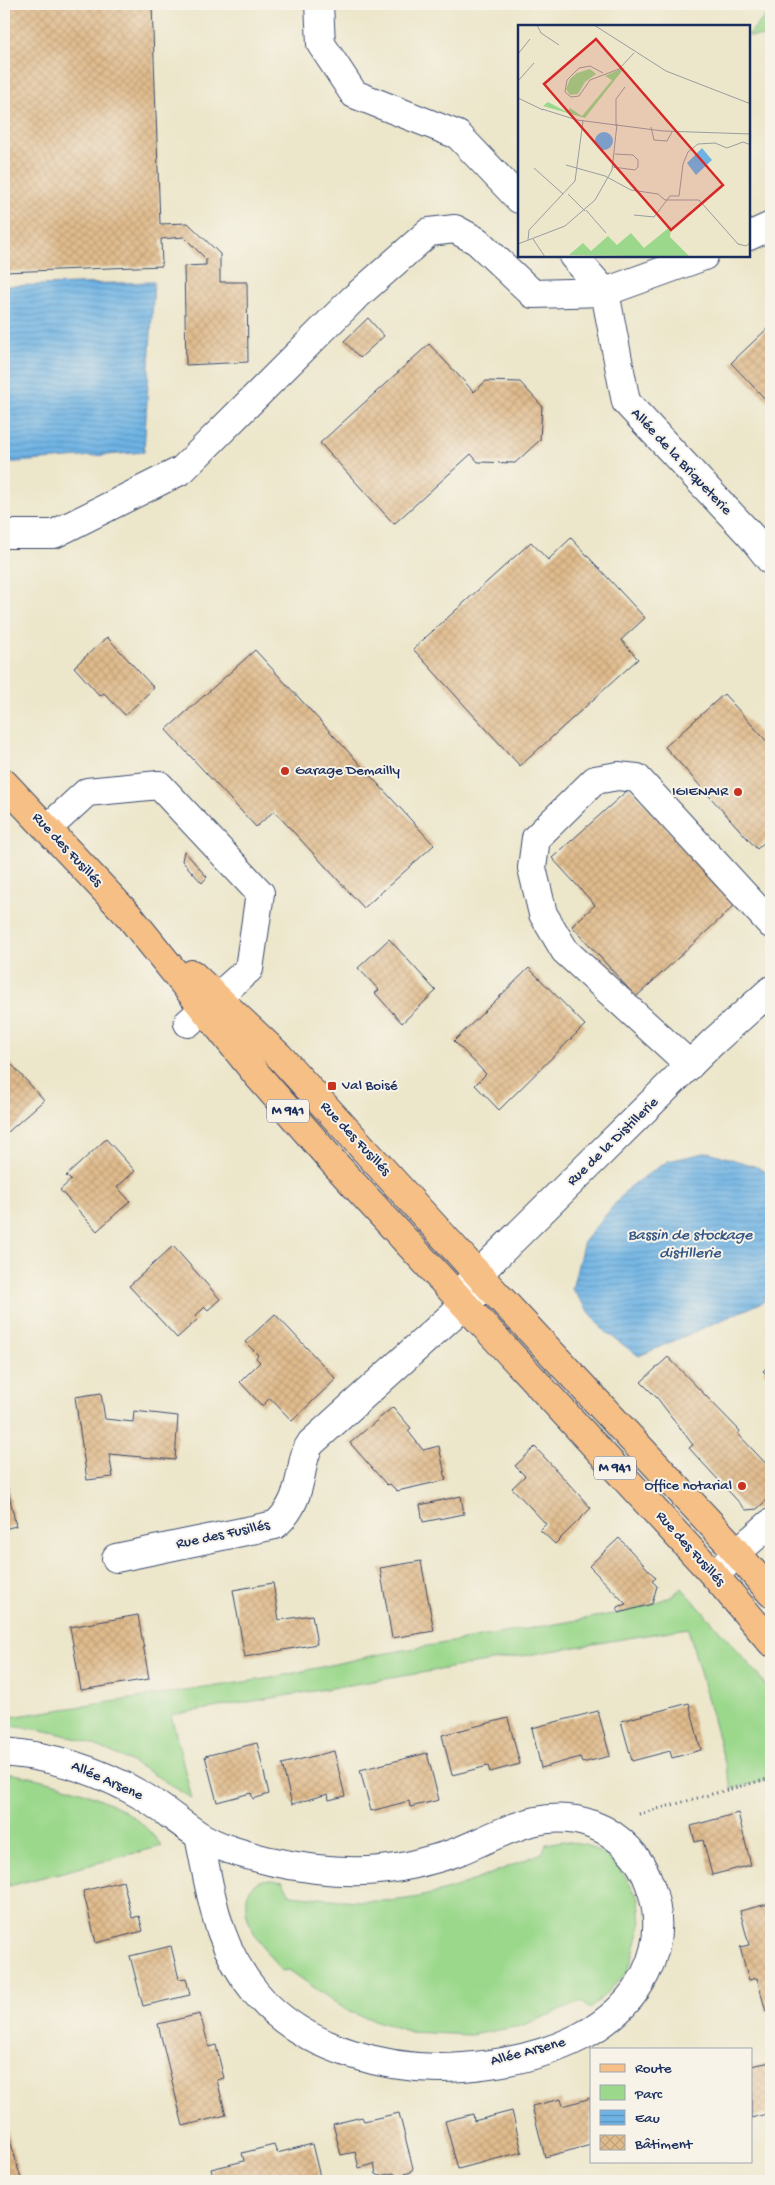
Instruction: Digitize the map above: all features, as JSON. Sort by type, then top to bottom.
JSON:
[{"type":"main road","name":"Rue des Fusillés","points":[[4,783],[130,917],[203,1010],[321,1148],[715,1576],[771,1642]]},
{"type":"main road","name":"Rue des Fusillés","points":[[203,1010],[280,1058],[725,1539],[771,1594]]},
{"type":"street","points":[[319,4],[321,44],[354,94],[458,135],[518,198]]},
{"type":"street","points":[[750,236],[771,226]]},
{"type":"street","points":[[4,534],[54,534],[182,470],[352,300],[428,232],[455,229],[477,241],[534,294],[606,292],[699,258]]},
{"type":"street","points":[[574,258],[606,292]]},
{"type":"street","name":"Allée de la Briqueterie","points":[[606,292],[626,402],[752,537],[771,561]]},
{"type":"street","points":[[690,1065],[565,951],[543,914],[532,868],[536,838],[595,780],[618,776],[637,778],[771,924]]},
{"type":"street","points":[[48,828],[87,792],[159,785],[260,893],[249,969],[203,1010]]},
{"type":"street","name":"Rue de la Distillerie","points":[[460,1301],[690,1065],[771,990]]},
{"type":"street","name":"Rue des Fusillés","points":[[116,1558],[275,1525],[283,1518],[295,1500],[305,1453],[311,1443],[460,1301]]},
{"type":"street","points":[[715,1576],[736,1553],[771,1522]]},
{"type":"street","name":"Allée Arsene","points":[[4,1752],[62,1762],[118,1783],[162,1808],[198,1836],[220,1846],[269,1861],[327,1869],[358,1871],[407,1866],[446,1855],[534,1820],[574,1819],[594,1825],[611,1834],[636,1858],[645,1871],[654,1895],[658,1913],[658,1936],[644,1980],[618,2010],[598,2026],[579,2037],[523,2057],[461,2068],[400,2064],[368,2059],[340,2050],[313,2038],[273,2011],[256,1994],[221,1936],[198,1836]]},
{"type":"path","points":[[611,1834],[628,1816],[771,1778]]},
{"type":"green space","points":[[771,10],[771,37],[750,36],[750,33]]},
{"type":"green space","points":[[682,1588],[757,1673],[771,1694],[771,1779],[732,1789],[688,1628],[171,1715],[192,1799],[126,1759],[80,1740],[31,1728],[4,1726],[4,1718],[271,1678],[376,1655],[619,1613],[660,1601]]},
{"type":"green space","points":[[4,1773],[57,1783],[95,1796],[128,1813],[141,1823],[162,1846],[9,1886],[4,1865]]},
{"type":"green space","points":[[563,1841],[585,1844],[608,1857],[624,1875],[639,1899],[641,1925],[628,1972],[590,2009],[581,2002],[521,2026],[470,2035],[411,2032],[349,2012],[289,1970],[281,1971],[260,1943],[249,1921],[246,1909],[247,1898],[251,1888],[261,1880],[283,1882],[291,1895],[359,1901],[403,1899],[444,1891],[484,1877],[542,1853],[546,1844]]},
{"type":"water","points":[[154,282],[144,452],[4,463],[4,286]]},
{"type":"water","name":"Bassin de stockage distillerie","points":[[709,1152],[757,1167],[771,1175],[771,1284],[763,1302],[639,1356],[604,1331],[572,1289],[584,1241],[629,1187],[668,1161]]},
{"type":"building","points":[[4,4],[152,4],[160,224],[188,223],[220,254],[220,282],[247,282],[248,362],[186,365],[184,266],[206,265],[206,259],[184,237],[161,239],[162,266],[4,272]]},
{"type":"building","points":[[368,318],[384,336],[360,358],[344,341]]},
{"type":"building","points":[[771,325],[771,405],[731,363]]},
{"type":"building","points":[[429,344],[474,392],[486,381],[520,382],[542,406],[540,440],[515,463],[478,462],[471,454],[394,524],[320,443]]},
{"type":"building","points":[[571,538],[645,618],[621,640],[638,659],[520,766],[413,649],[531,542],[548,560]]},
{"type":"building","points":[[107,637],[154,688],[125,715],[104,693],[100,696],[74,667]]},
{"type":"building","name":"Garage Demailly","points":[[255,650],[434,845],[364,908],[274,811],[256,827],[166,730]]},
{"type":"building","name":"IGIENAIR","points":[[724,694],[771,746],[771,836],[757,849],[665,747]]},
{"type":"building","points":[[630,788],[736,904],[636,997],[572,926],[595,905],[552,858]]},
{"type":"building","points":[[184,851],[207,877],[202,883],[182,861]]},
{"type":"building","points":[[389,939],[436,991],[402,1023],[375,993],[379,990],[358,968]]},
{"type":"building","points":[[529,968],[585,1025],[499,1110],[475,1085],[486,1074],[454,1041]]},
{"type":"building","points":[[4,1056],[44,1100],[8,1132],[4,1127]]},
{"type":"building","points":[[106,1139],[135,1171],[117,1187],[130,1201],[97,1231],[60,1190],[71,1180],[66,1176]]},
{"type":"building","points":[[173,1246],[220,1299],[208,1310],[205,1307],[195,1316],[198,1319],[177,1338],[129,1286]]},
{"type":"building","points":[[275,1314],[336,1379],[292,1421],[270,1398],[262,1406],[240,1382],[260,1362],[256,1358],[258,1355],[245,1342]]},
{"type":"building","points":[[668,1357],[740,1431],[738,1434],[771,1469],[771,1496],[757,1509],[746,1510],[689,1448],[693,1445],[658,1399],[641,1382]]},
{"type":"building","points":[[771,1364],[771,1379],[763,1371]]},
{"type":"building","points":[[101,1393],[105,1419],[133,1422],[134,1411],[178,1416],[175,1460],[109,1454],[113,1477],[87,1480],[75,1397]]},
{"type":"building","points":[[393,1407],[411,1428],[408,1431],[423,1450],[439,1446],[446,1480],[397,1491],[390,1484],[387,1485],[350,1443]]},
{"type":"building","points":[[535,1447],[591,1508],[555,1544],[540,1530],[546,1524],[512,1488],[525,1476],[515,1466]]},
{"type":"building","points":[[7,1485],[16,1526],[4,1529],[4,1486]]},
{"type":"building","points":[[461,1496],[464,1514],[423,1522],[420,1505]]},
{"type":"building","points":[[619,1538],[656,1578],[652,1581],[657,1586],[652,1604],[619,1613],[617,1607],[626,1604],[589,1566]]},
{"type":"building","points":[[421,1561],[434,1631],[392,1638],[380,1568]]},
{"type":"building","points":[[273,1583],[279,1620],[312,1615],[317,1644],[245,1657],[233,1590]]},
{"type":"building","points":[[138,1615],[149,1679],[81,1690],[70,1627]]},
{"type":"building","points":[[689,1703],[701,1750],[672,1758],[670,1751],[632,1761],[621,1721]]},
{"type":"building","points":[[598,1711],[610,1756],[582,1763],[580,1757],[541,1768],[532,1728]]},
{"type":"building","points":[[508,1718],[520,1764],[490,1772],[488,1766],[452,1775],[442,1735]]},
{"type":"building","points":[[257,1743],[269,1794],[253,1799],[251,1793],[217,1802],[205,1756]]},
{"type":"building","points":[[334,1751],[345,1796],[329,1800],[328,1794],[292,1804],[282,1764]]},
{"type":"building","points":[[427,1753],[439,1800],[410,1807],[409,1801],[371,1811],[360,1770]]},
{"type":"building","points":[[738,1813],[751,1865],[712,1875],[703,1840],[695,1842],[691,1826]]},
{"type":"building","points":[[123,1881],[132,1918],[139,1916],[143,1931],[96,1943],[83,1891]]},
{"type":"building","points":[[771,1903],[771,2011],[766,2012],[757,1978],[749,1980],[740,1947],[749,1945],[740,1911]]},
{"type":"building","points":[[171,1946],[179,1979],[186,1978],[190,1995],[143,2006],[130,1956]]},
{"type":"building","points":[[200,2014],[209,2047],[216,2045],[224,2078],[217,2080],[226,2115],[183,2126],[158,2024]]},
{"type":"building","points":[[771,2062],[771,2113],[752,2118],[752,2066]]},
{"type":"building","points":[[590,2098],[590,2145],[545,2157],[532,2106],[561,2099],[563,2106]]},
{"type":"building","points":[[512,2111],[522,2152],[458,2169],[445,2121],[473,2114],[474,2121]]},
{"type":"building","points":[[399,2113],[413,2168],[411,2172],[398,2176],[393,2173],[380,2176],[376,2174],[374,2164],[359,2168],[355,2152],[341,2155],[333,2124],[362,2117],[364,2121]]},
{"type":"building","points":[[4,2118],[21,2179],[14,2181],[4,2181]]},
{"type":"building","points":[[312,2144],[321,2181],[214,2181],[211,2169],[244,2161],[242,2153],[274,2145],[277,2153]]},
{"type":"place","name":"Garage Demailly","points":[[285,771]]},
{"type":"place","name":"IGIENAIR","points":[[738,792]]},
{"type":"place","name":"Val Boisé","points":[[332,1086]]},
{"type":"place","name":"Office notarial","points":[[742,1486]]}]
